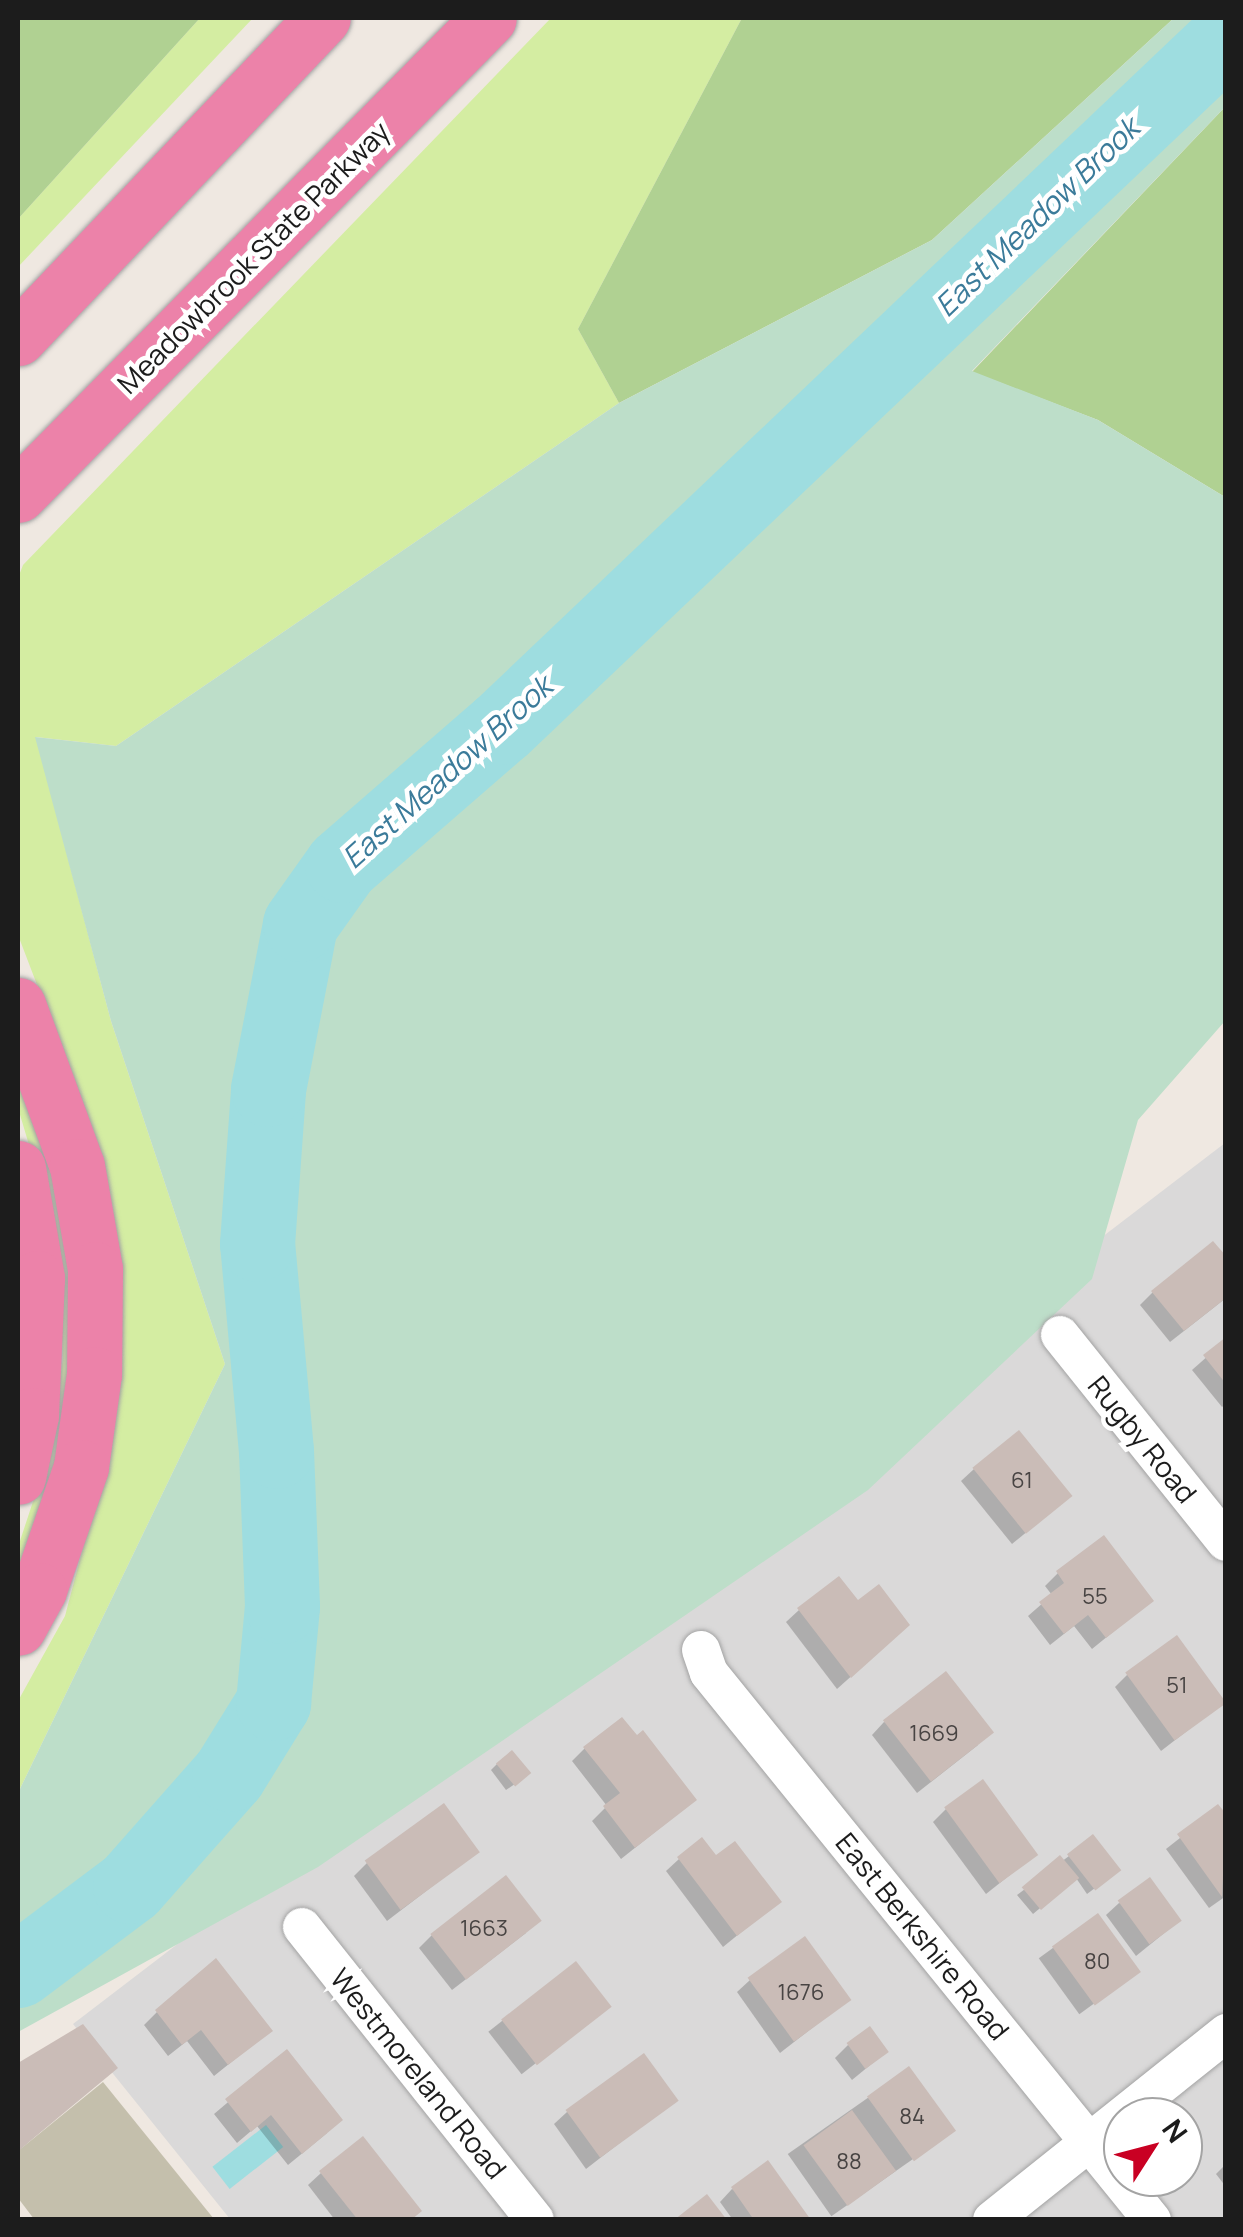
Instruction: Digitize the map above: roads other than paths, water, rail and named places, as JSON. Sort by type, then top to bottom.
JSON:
[{"type":"highway","points":[[18,338],[322,18]]},
{"type":"highway","name":"Meadowbrook State Parkway","points":[[18,496],[488,18]]},
{"type":"highway","points":[[18,1005],[78,1166],[95,1286],[94,1374],[81,1467],[38,1590],[18,1628]]},
{"type":"highway","points":[[18,1168],[37,1278],[31,1415],[18,1477]]},
{"type":"street","name":"Rugby Road","points":[[1060,1335],[1226,1542]]},
{"type":"street","name":"East Berkshire Road","points":[[701,1650],[709,1673],[1152,2220]]},
{"type":"street","name":"Westmoreland Road","points":[[302,1927],[535,2220]]},
{"type":"street","points":[[992,2220],[1226,2033]]},
{"type":"water","points":[[266,2125],[283,2147],[230,2189],[212,2167]]},
{"type":"waterway","name":"East Meadow Brook","points":[[18,1970],[130,1886],[229,1774],[273,1703],[282,1606],[276,1451],[257,1244],[268,1089],[300,924],[342,865],[501,727],[1226,38]]}]
